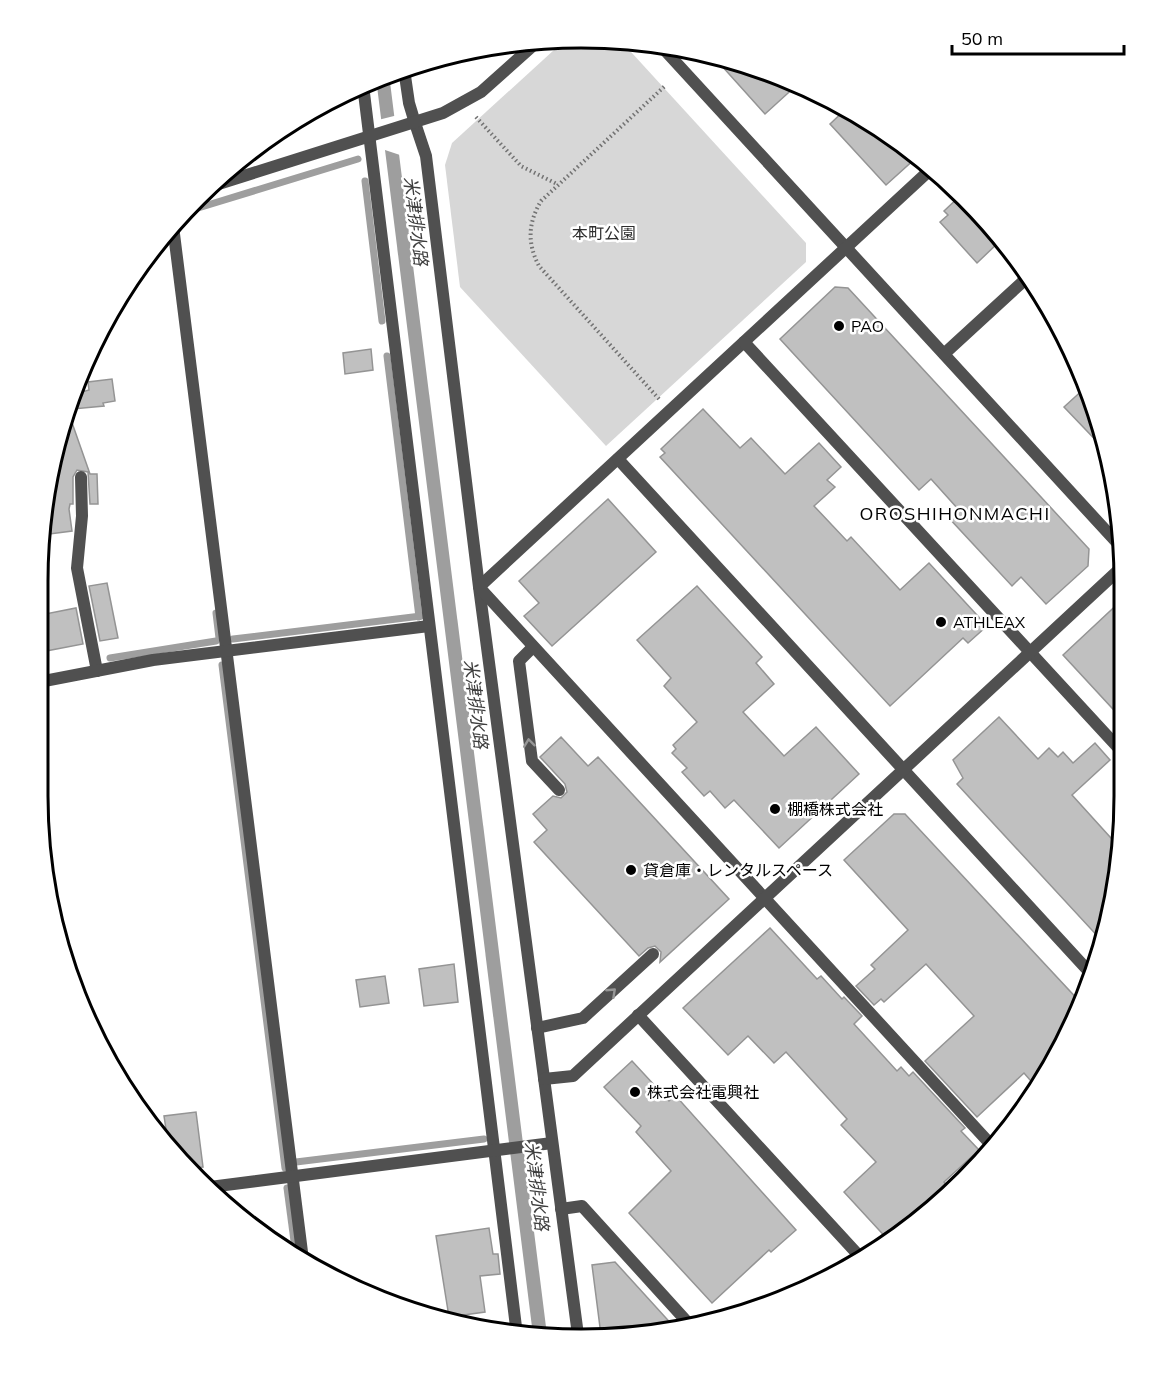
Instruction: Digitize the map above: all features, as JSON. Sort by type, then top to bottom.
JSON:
[{"type":"street","points":[[229,181],[443,113],[481,92],[527,51]]},
{"type":"street","points":[[670,56],[1112,537]]},
{"type":"street","points":[[406,78],[412,124],[426,156],[479,588],[577,1329]]},
{"type":"street","points":[[364,95],[429,626],[499,1150],[517,1325]]},
{"type":"street","points":[[479,588],[925,174]]},
{"type":"street","points":[[174,237],[302,1250]]},
{"type":"street","points":[[944,354],[1022,282]]},
{"type":"street","points":[[744,342],[1114,743]]},
{"type":"street","points":[[618,459],[1086,968]]},
{"type":"street","points":[[81,477],[82,516],[77,568],[97,671]]},
{"type":"street","points":[[544,1079],[573,1076],[1114,574]]},
{"type":"street","points":[[479,588],[987,1141]]},
{"type":"street","points":[[48,680],[153,660],[429,626]]},
{"type":"street","points":[[533,647],[519,661],[532,761],[559,790]]},
{"type":"street","points":[[537,1028],[583,1018],[653,954]]},
{"type":"street","points":[[638,1015],[856,1253]]},
{"type":"street","points":[[218,1186],[552,1143]]},
{"type":"street","points":[[561,1209],[582,1206],[685,1319]]},
{"type":"path","points":[[661,400],[546,275],[533,256],[530,233],[541,201],[666,85]]},
{"type":"path","points":[[476,117],[522,166],[558,184]]},
{"type":"green space","name":"本町公園","points":[[555,49],[630,51],[806,243],[806,262],[606,446],[460,287],[445,165],[452,143]]},
{"type":"shaded area","points":[[390,84],[546,1328],[532,1326],[377,89]]},
{"type":"pier","points":[[398,115],[403,156],[382,149],[378,120]]},
{"type":"building","points":[[723,67],[790,91],[765,114]]},
{"type":"building","points":[[840,115],[911,163],[886,185],[830,124]]},
{"type":"building","points":[[955,201],[995,246],[977,263],[940,222],[948,215],[944,211]]},
{"type":"building","points":[[835,287],[848,288],[1089,549],[1088,566],[1046,604],[1021,577],[1012,586],[948,517],[958,509],[931,479],[919,490],[780,339]]},
{"type":"building","points":[[371,349],[373,370],[345,374],[343,353]]},
{"type":"building","points":[[112,379],[115,401],[103,403],[104,406],[77,409],[83,392],[89,390],[88,382]]},
{"type":"building","points":[[1079,393],[1095,439],[1064,407]]},
{"type":"building","points":[[703,409],[740,448],[751,438],[785,474],[819,443],[841,467],[827,480],[835,487],[814,506],[847,541],[851,537],[900,590],[929,563],[987,626],[968,643],[963,638],[890,706],[660,457],[665,453],[661,449]]},
{"type":"building","points":[[72,423],[90,474],[97,474],[98,504],[90,504],[88,472],[77,470],[73,477],[73,504],[70,504],[69,509],[72,531],[50,534],[58,477]]},
{"type":"building","points":[[608,499],[656,552],[552,646],[524,616],[539,603],[519,581]]},
{"type":"building","points":[[107,583],[118,638],[100,641],[89,586]]},
{"type":"building","points":[[697,586],[762,657],[756,663],[774,684],[743,712],[784,756],[816,727],[859,774],[779,848],[734,800],[725,808],[710,791],[704,796],[682,772],[687,768],[672,753],[676,749],[673,745],[697,722],[664,686],[671,678],[637,640]]},
{"type":"building","points":[[1114,607],[1114,710],[1063,655]]},
{"type":"building","points":[[76,608],[83,644],[48,651],[48,613]]},
{"type":"building","points":[[999,717],[1038,759],[1049,748],[1058,757],[1063,752],[1073,763],[1095,743],[1110,760],[1072,795],[1112,839],[1104,900],[1096,934],[957,784],[963,778],[953,760]]},
{"type":"building","name":"貸倉庫・レンタルスペース","points":[[561,737],[588,766],[598,757],[729,899],[660,962],[661,952],[655,946],[648,948],[639,956],[534,842],[547,830],[533,814],[553,796],[561,798],[567,792],[565,784],[540,757]]},
{"type":"building","points":[[894,814],[905,814],[1075,996],[1059,1032],[1031,1081],[1024,1073],[977,1117],[925,1061],[974,1016],[926,964],[884,1002],[881,999],[874,1005],[856,986],[875,969],[871,965],[908,930],[844,860]]},
{"type":"building","points":[[770,928],[817,979],[821,976],[862,1016],[854,1024],[897,1071],[901,1067],[909,1076],[913,1072],[965,1128],[961,1131],[979,1150],[944,1182],[946,1184],[932,1197],[883,1235],[844,1192],[876,1162],[841,1125],[847,1119],[786,1052],[774,1063],[748,1036],[728,1055],[683,1008]]},
{"type":"building","points":[[454,964],[458,1002],[424,1006],[419,969]]},
{"type":"building","points":[[385,976],[389,1003],[360,1007],[356,980]]},
{"type":"building","points":[[632,1061],[669,1101],[675,1095],[796,1230],[771,1252],[769,1250],[712,1303],[629,1213],[671,1171],[636,1132],[641,1126],[604,1087]]},
{"type":"building","points":[[196,1112],[203,1167],[199,1167],[166,1130],[164,1116]]},
{"type":"building","points":[[489,1228],[493,1254],[498,1254],[500,1274],[480,1276],[485,1312],[461,1315],[448,1312],[436,1236]]},
{"type":"building","points":[[615,1262],[669,1321],[600,1328],[592,1265]]},
{"type":"waterway","points":[[201,207],[358,159]]},
{"type":"waterway","points":[[365,181],[382,321]]},
{"type":"waterway","points":[[387,356],[419,617]]},
{"type":"waterway","points":[[216,613],[219,638]]},
{"type":"waterway","points":[[233,639],[421,616]]},
{"type":"waterway","points":[[110,658],[216,641]]},
{"type":"waterway","points":[[222,665],[285,1168]]},
{"type":"waterway","points":[[296,1162],[484,1139]]},
{"type":"waterway","points":[[287,1188],[295,1245]]},
{"type":"place","name":"PAO","points":[[839,326]]},
{"type":"place","name":"ATHLEAX","points":[[941,622]]},
{"type":"place","name":"棚橋株式会社","points":[[775,809]]},
{"type":"place","name":"貸倉庫・レンタルスペース","points":[[631,870]]},
{"type":"place","name":"株式会社電興社","points":[[635,1092]]},
{"type":"district","name":"OROSHIHONMACHI","points":[[955,513]]},
{"type":"water label","name":"米津排水路","points":[[416,221]]},
{"type":"water label","name":"米津排水路","points":[[476,704]]},
{"type":"water label","name":"米津排水路","points":[[537,1186]]}]
